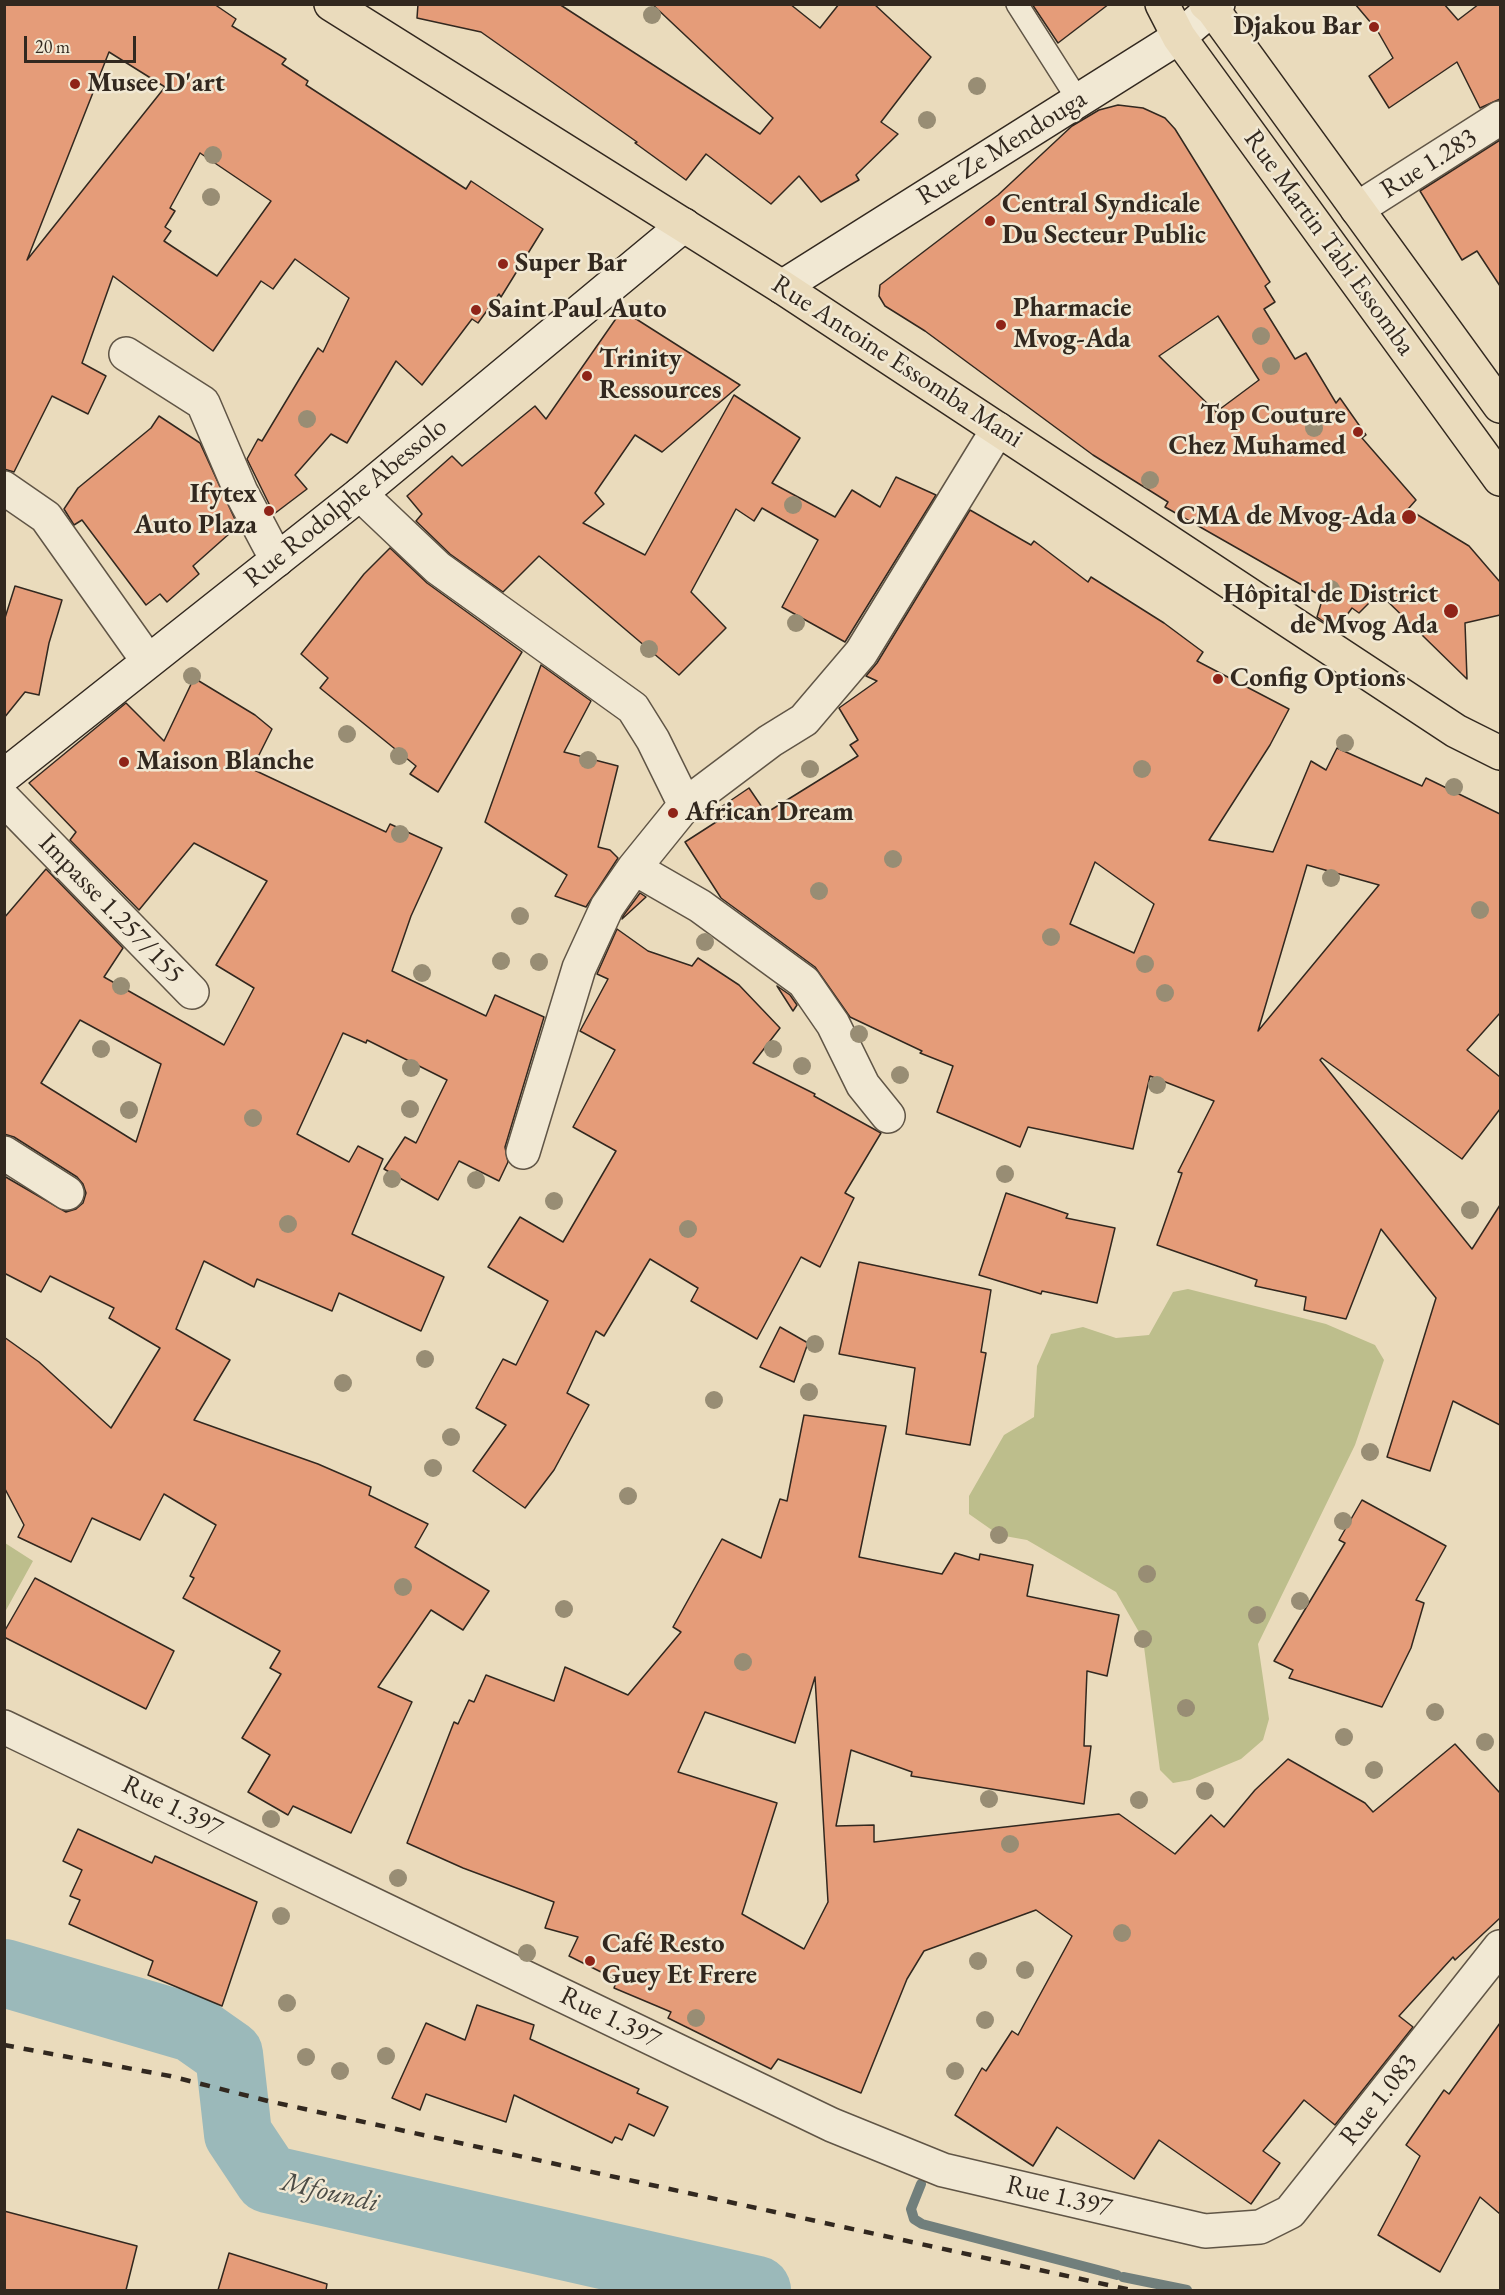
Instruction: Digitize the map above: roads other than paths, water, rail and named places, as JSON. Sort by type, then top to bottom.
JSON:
[{"type":"main road","name":"Rue Antoine Essomba Mani","points":[[331,4],[782,287],[1456,731],[1500,753]]},
{"type":"main road","name":"Rue Martin Tabi Essomba","points":[[1162,4],[1179,37],[1500,479]]},
{"type":"main road","name":"Rue Martin Tabi Essomba","points":[[1213,6],[1500,406]]},
{"type":"main road","points":[[1456,731],[1500,729]]},
{"type":"street","name":"Rue Ze Mendouga","points":[[782,287],[1179,37],[1213,6]]},
{"type":"street","name":"Rue 1.283","points":[[1357,209],[1500,118]]},
{"type":"street","name":"Rue Rodolphe Abessolo","points":[[4,776],[360,494],[684,225]]},
{"type":"street","points":[[126,354],[203,404],[241,492],[277,560]]},
{"type":"street","points":[[523,1152],[579,968],[607,907],[634,867],[685,805],[770,741],[804,720],[861,653],[998,429]]},
{"type":"street","points":[[4,488],[46,517],[148,661]]},
{"type":"street","points":[[360,494],[438,568],[633,708],[653,740],[685,805]]},
{"type":"street","name":"Impasse 1.257/155","points":[[4,799],[192,992]]},
{"type":"street","points":[[634,867],[700,906],[804,982],[833,1024],[863,1086],[888,1116]]},
{"type":"street","points":[[4,1153],[67,1193]]},
{"type":"street","name":"Rue 1.397","points":[[4,1727],[852,2133],[943,2170],[1205,2230],[1241,2230]]},
{"type":"street","name":"Rue 1.083","points":[[1241,2230],[1272,2223],[1290,2212],[1500,1947]]},
{"type":"lane","points":[[1017,4],[1078,100]]},
{"type":"waterway","name":"Mfoundi","points":[[4,1973],[192,2028],[229,2054],[238,2134],[268,2179],[757,2290]]},
{"type":"waterway","points":[[921,2184],[911,2209],[914,2219],[922,2224],[1117,2275]]},
{"type":"waterway","points":[[1123,2277],[1187,2290]]},
{"type":"railway","points":[[4,2045],[170,2076],[268,2101],[1131,2290]]},
{"type":"place","name":"Djakou Bar","points":[[1374,27]]},
{"type":"place","name":"Musee D'art","points":[[75,84]]},
{"type":"place","name":"Central Syndicale Du Secteur Public","points":[[990,221]]},
{"type":"place","name":"Super Bar","points":[[503,264]]},
{"type":"place","name":"Saint Paul Auto","points":[[476,310]]},
{"type":"place","name":"Pharmacie Mvog-Ada","points":[[1001,325]]},
{"type":"place","name":"Trinity Ressources","points":[[587,376]]},
{"type":"place","name":"Top Couture Chez Muhamed","points":[[1358,432]]},
{"type":"place","name":"Ifytex Auto Plaza","points":[[269,511]]},
{"type":"place","name":"CMA de Mvog-Ada","points":[[1409,517]]},
{"type":"place","name":"Hôpital de District de Mvog Ada","points":[[1451,611]]},
{"type":"place","name":"Config Options","points":[[1218,679]]},
{"type":"place","name":"Maison Blanche","points":[[124,762]]},
{"type":"place","name":"African Dream","points":[[673,813]]},
{"type":"place","name":"Café Resto Guey Et Frere","points":[[590,1961]]}]
